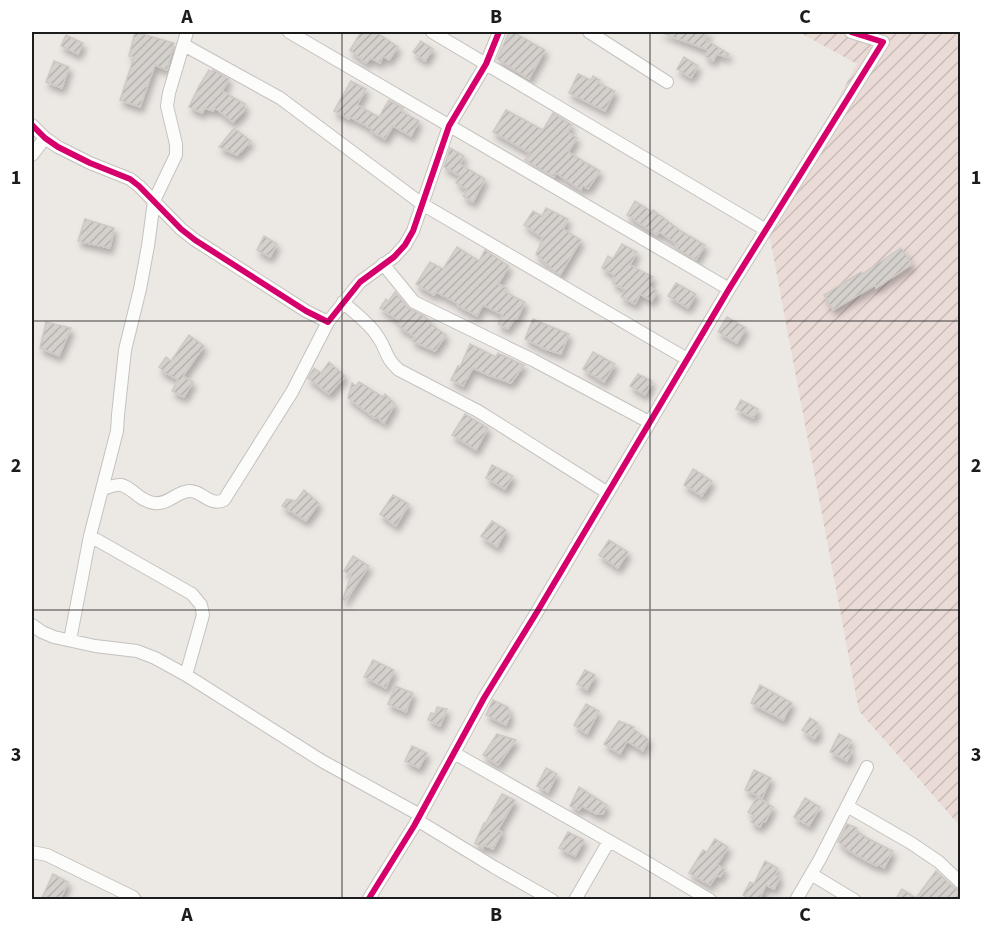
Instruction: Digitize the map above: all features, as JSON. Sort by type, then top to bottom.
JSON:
[{"type":"street","points":[[70,640],[90,536],[117,431],[125,350],[140,289],[154,201],[176,155],[176,144],[167,106],[187,32]]},
{"type":"street","points":[[289,32],[729,290]]},
{"type":"street","points":[[432,32],[766,230]]},
{"type":"street","points":[[102,489],[118,484],[125,486],[141,499],[162,504],[188,491],[219,503],[224,500],[292,392],[328,322],[342,302],[360,282],[394,257],[413,231],[449,126],[486,64],[499,32]]},
{"type":"street","points":[[589,32],[667,82]]},
{"type":"street","points":[[368,900],[418,818],[484,698],[649,422],[883,42],[851,32]]},
{"type":"street","points":[[184,45],[280,98],[422,204],[687,360]]},
{"type":"street","points":[[32,125],[58,147],[130,179],[181,229],[204,246],[306,311],[328,322]]},
{"type":"street","points":[[32,155],[45,138]]},
{"type":"street","points":[[383,264],[414,302],[533,360],[649,422]]},
{"type":"street","points":[[342,302],[375,332],[389,362],[399,370],[478,411],[608,493]]},
{"type":"street","points":[[90,536],[192,594],[201,605],[203,615],[186,675]]},
{"type":"street","points":[[32,625],[42,632],[70,640],[95,646],[137,651],[155,658],[418,818],[494,867],[552,900]]},
{"type":"street","points":[[453,753],[710,900]]},
{"type":"street","points":[[796,900],[848,806],[867,766]]},
{"type":"street","points":[[848,806],[911,843],[939,862],[960,882]]},
{"type":"street","points":[[575,900],[609,841]]},
{"type":"street","points":[[32,852],[47,855],[135,900]]},
{"type":"street","points":[[811,874],[854,900]]},
{"type":"shaded area","points":[[799,32],[960,32],[960,826],[859,711],[768,228],[857,64]]},
{"type":"building","points":[[135,32],[174,43],[167,70],[155,65],[140,107],[120,100],[134,57],[129,56]]},
{"type":"building","points":[[361,32],[376,32],[398,47],[389,60],[383,56],[380,63],[371,58],[366,63],[350,50]]},
{"type":"building","points":[[509,32],[545,50],[529,79],[497,59]]},
{"type":"building","points":[[660,32],[709,32],[704,39],[729,54],[727,57],[717,54],[713,61],[705,56],[708,50]]},
{"type":"building","points":[[66,35],[83,43],[78,54],[61,46]]},
{"type":"building","points":[[421,41],[433,49],[425,61],[413,52]]},
{"type":"building","points":[[684,57],[698,66],[691,78],[677,69]]},
{"type":"building","points":[[54,61],[69,67],[62,88],[46,82]]},
{"type":"building","points":[[209,70],[229,79],[222,91],[245,104],[244,111],[233,122],[215,108],[213,111],[205,108],[202,113],[189,107]]},
{"type":"building","points":[[578,74],[591,80],[593,76],[600,80],[598,83],[615,91],[605,111],[569,93]]},
{"type":"building","points":[[351,81],[366,89],[357,105],[379,117],[389,100],[403,108],[401,111],[419,121],[411,136],[393,126],[385,139],[371,131],[372,129],[334,111]]},
{"type":"building","points":[[506,110],[543,130],[553,113],[572,125],[568,132],[577,138],[568,152],[600,171],[588,189],[582,185],[581,190],[556,173],[554,177],[525,160],[530,153],[493,132]]},
{"type":"building","points":[[234,128],[251,141],[237,155],[219,147]]},
{"type":"building","points":[[450,148],[464,156],[460,164],[485,179],[473,202],[463,196],[467,189],[456,183],[460,176],[444,167]]},
{"type":"building","points":[[635,201],[652,212],[653,210],[705,245],[696,260],[675,248],[677,244],[659,232],[657,235],[627,215]]},
{"type":"building","points":[[546,208],[568,219],[563,229],[581,240],[560,275],[550,269],[536,254],[543,238],[524,225],[533,211],[542,216]]},
{"type":"building","points":[[85,219],[114,228],[110,248],[78,241]]},
{"type":"building","points":[[264,236],[277,244],[270,257],[257,250]]},
{"type":"building","points":[[622,244],[637,252],[630,265],[653,277],[648,286],[657,291],[652,301],[640,294],[635,304],[621,297],[625,290],[613,283],[614,275],[602,268],[608,256],[613,259]]},
{"type":"building","points":[[457,247],[479,261],[485,250],[509,266],[498,284],[507,288],[505,292],[525,302],[517,319],[515,318],[508,329],[498,324],[503,315],[483,305],[477,316],[457,303],[436,292],[434,295],[416,284],[430,262],[443,269]]},
{"type":"building","points":[[901,248],[912,264],[876,288],[875,285],[833,310],[824,295],[861,272],[862,274]]},
{"type":"building","points":[[676,283],[696,294],[688,308],[668,296]]},
{"type":"building","points":[[395,292],[408,308],[424,316],[446,335],[435,351],[412,341],[415,337],[398,326],[401,322],[380,308]]},
{"type":"building","points":[[727,317],[746,328],[737,343],[718,332]]},
{"type":"building","points":[[533,319],[569,334],[561,354],[525,339]]},
{"type":"building","points":[[46,322],[71,328],[59,356],[40,348]]},
{"type":"building","points":[[189,335],[204,346],[183,376],[193,382],[184,397],[172,391],[178,380],[163,373],[159,367],[166,357],[171,361]]},
{"type":"building","points":[[470,344],[496,357],[498,353],[524,365],[511,383],[473,368],[463,386],[451,380],[458,366],[460,367]]},
{"type":"building","points":[[593,352],[615,364],[604,382],[583,369]]},
{"type":"building","points":[[329,362],[345,376],[329,394],[308,378],[314,368],[321,373]]},
{"type":"building","points":[[638,374],[652,381],[645,395],[630,386]]},
{"type":"building","points":[[359,382],[383,397],[385,394],[395,404],[384,423],[348,398],[352,383],[356,386]]},
{"type":"building","points":[[741,400],[758,409],[753,418],[736,409]]},
{"type":"building","points":[[465,414],[488,428],[476,450],[452,435]]},
{"type":"building","points":[[492,465],[513,476],[505,489],[486,478]]},
{"type":"building","points":[[693,469],[712,481],[702,496],[684,485]]},
{"type":"building","points":[[304,490],[319,503],[306,521],[282,506],[287,499],[296,501]]},
{"type":"building","points":[[393,495],[409,504],[396,526],[380,514]]},
{"type":"building","points":[[492,521],[506,530],[497,547],[481,536]]},
{"type":"building","points":[[609,540],[628,552],[618,568],[599,555]]},
{"type":"building","points":[[353,556],[369,566],[345,601],[343,599],[351,575],[344,571]]},
{"type":"building","points":[[373,660],[394,670],[386,688],[364,677]]},
{"type":"building","points":[[585,670],[595,675],[587,690],[577,684]]},
{"type":"building","points":[[760,685],[792,703],[783,720],[751,703]]},
{"type":"building","points":[[395,686],[413,693],[406,712],[388,704]]},
{"type":"building","points":[[493,700],[508,707],[510,716],[506,725],[486,715]]},
{"type":"building","points":[[586,704],[599,711],[587,734],[574,725]]},
{"type":"building","points":[[437,707],[447,709],[440,726],[428,720],[431,713],[435,714]]},
{"type":"building","points":[[810,718],[818,723],[816,728],[820,731],[814,739],[802,730]]},
{"type":"building","points":[[619,721],[634,727],[633,729],[648,739],[643,751],[627,741],[620,754],[604,744]]},
{"type":"building","points":[[497,734],[516,740],[498,765],[483,755]]},
{"type":"building","points":[[839,734],[851,740],[847,749],[852,751],[847,761],[830,752]]},
{"type":"building","points":[[412,746],[427,753],[419,768],[405,761]]},
{"type":"building","points":[[546,768],[557,774],[548,792],[537,786]]},
{"type":"building","points":[[754,770],[771,778],[762,798],[745,790]]},
{"type":"building","points":[[579,787],[607,805],[603,814],[596,814],[582,806],[579,810],[570,806]]},
{"type":"building","points":[[502,794],[515,800],[498,830],[502,832],[493,849],[484,845],[483,848],[475,843]]},
{"type":"building","points":[[757,797],[773,807],[760,827],[751,822],[754,816],[748,812]]},
{"type":"building","points":[[805,798],[820,807],[809,826],[794,817]]},
{"type":"building","points":[[847,824],[893,851],[884,868],[863,859],[838,842]]},
{"type":"building","points":[[568,832],[584,840],[575,856],[559,848]]},
{"type":"building","points":[[715,839],[728,847],[717,865],[725,869],[720,877],[717,875],[710,885],[689,873],[703,850],[707,852]]},
{"type":"building","points":[[765,861],[778,868],[775,875],[780,877],[774,889],[766,885],[759,900],[751,900],[743,895],[750,882],[754,884]]},
{"type":"building","points":[[936,871],[954,888],[960,890],[960,900],[895,900],[902,889],[916,898]]},
{"type":"building","points":[[53,874],[68,882],[60,900],[41,900]]},
{"type":"cycle path","points":[[32,125],[58,147],[130,179],[195,240],[306,311],[328,322],[360,282],[394,257],[405,245],[413,231],[449,126],[486,64],[499,32]]},
{"type":"cycle path","points":[[368,900],[414,826],[484,698],[729,289],[883,42],[851,32]]}]
